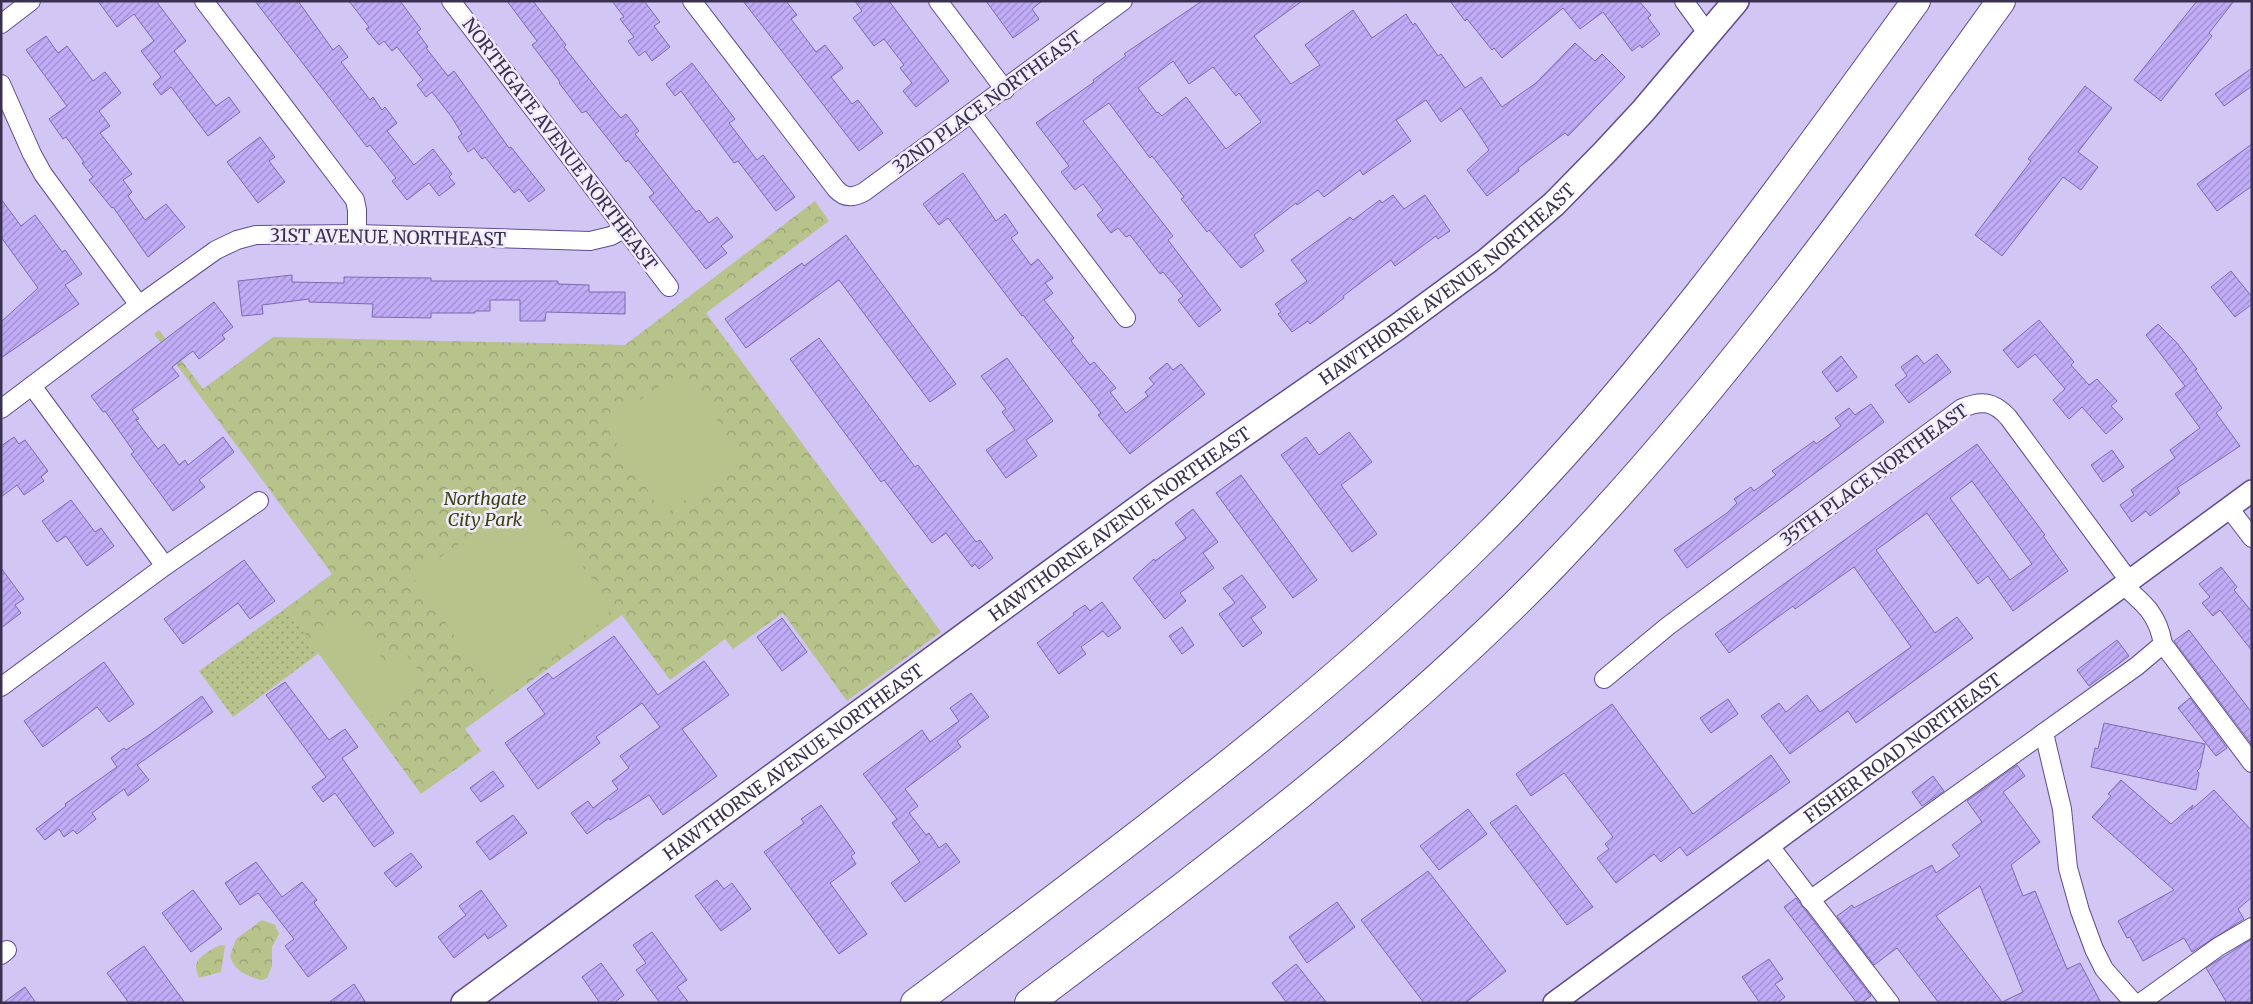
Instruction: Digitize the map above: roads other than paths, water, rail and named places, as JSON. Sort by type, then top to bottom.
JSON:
[{"type":"highway","points":[[1784,183],[1895,1]]},
{"type":"highway","points":[[915,1003],[1246,748],[1401,617],[1492,531],[1579,436],[1679,319],[1784,183],[1916,1]]},
{"type":"highway","points":[[1029,1003],[1329,771],[1460,656],[1554,565],[1630,483],[1742,351],[1804,271],[2002,1]]},
{"type":"main road","name":"HAWTHORNE AVENUE NORTHEAST","points":[[464,1003],[1159,492],[1404,323],[1487,261],[1554,204],[1592,165],[1643,111],[1736,1]]},
{"type":"street","points":[[1,24],[31,1]]},
{"type":"street","points":[[204,1],[354,200],[357,210],[357,234]]},
{"type":"street","name":"NORTHGATE AVENUE NORTHEAST","points":[[451,1],[669,287]]},
{"type":"street","name":"32ND PLACE NORTHEAST","points":[[692,1],[836,189],[848,197],[858,196],[864,192],[1005,90],[1123,1]]},
{"type":"street","points":[[938,1],[1005,90]]},
{"type":"street","points":[[1684,1],[1708,34]]},
{"type":"street","points":[[1,84],[32,154],[43,174],[139,305]]},
{"type":"street","points":[[972,114],[1126,318]]},
{"type":"street","name":"31ST AVENUE NORTHEAST","points":[[1,409],[139,305],[216,250],[237,240],[256,235],[357,234],[590,241],[611,236],[625,228]]},
{"type":"street","points":[[32,386],[164,566]]},
{"type":"street","name":"35TH PLACE NORTHEAST","points":[[1604,679],[1676,620],[1962,408],[1976,402],[1994,404],[2008,417],[2127,584],[2157,621],[2163,644]]},
{"type":"street","name":"FISHER ROAD NORTHEAST","points":[[1567,999],[1770,845],[2252,491]]},
{"type":"street","points":[[1,687],[164,566],[259,501]]},
{"type":"street","points":[[2229,508],[2252,538]]},
{"type":"street","points":[[1810,900],[2141,663],[2163,644],[2252,763]]},
{"type":"street","points":[[2044,733],[2062,809],[2068,868],[2080,911],[2094,949],[2104,969],[2134,1003]]},
{"type":"street","points":[[1770,845],[1890,1003]]},
{"type":"street","points":[[2140,1003],[2218,947],[2252,926]]},
{"type":"park label","name":"Northgate City Park","points":[[485,508]]}]
